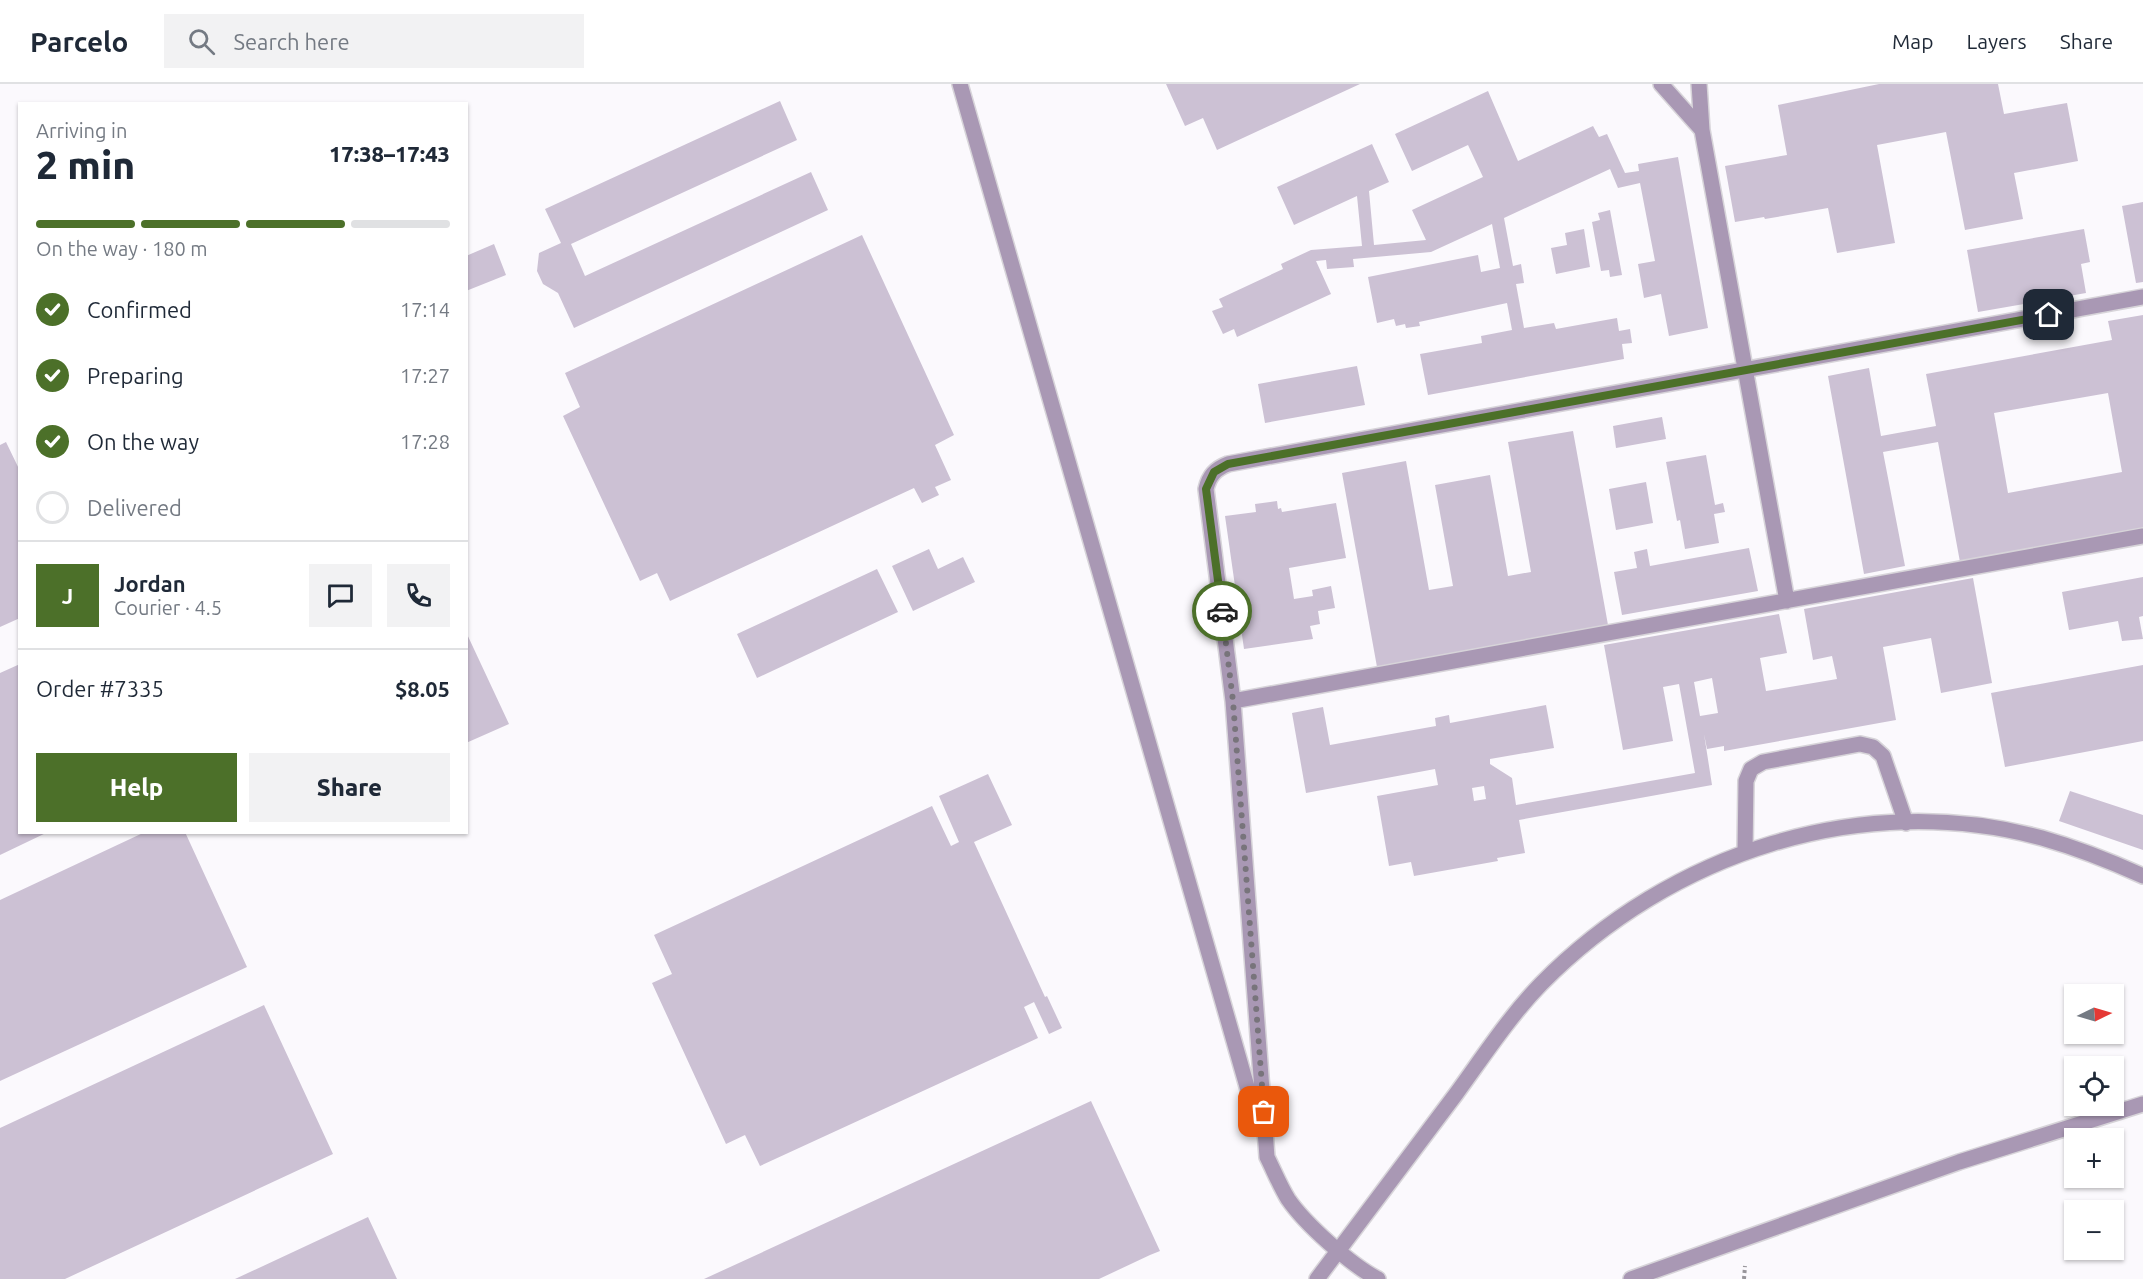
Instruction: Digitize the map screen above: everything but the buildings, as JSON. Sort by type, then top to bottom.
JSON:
[{"type":"lane","points":[[960,84],[1268,1157],[1288,1199],[1317,1231],[1367,1274],[1378,1279]]},
{"type":"lane","points":[[1661,84],[1702,130]]},
{"type":"lane","points":[[1699,84],[1702,130],[1787,601]]},
{"type":"lane","points":[[1268,1157],[1233,701],[1206,489],[1208,480],[1221,467],[2143,297]]},
{"type":"lane","points":[[1233,701],[2143,536]]},
{"type":"lane","points":[[1745,852],[1746,781],[1751,769],[1762,762],[1860,744],[1867,745],[1883,756],[1906,823]]},
{"type":"lane","points":[[1317,1279],[1505,1028],[1540,986],[1579,947],[1623,914],[1670,885],[1719,861],[1824,830],[1865,825],[1933,822],[1987,827],[2040,838],[2093,854],[2143,876]]},
{"type":"lane","points":[[1631,1279],[1959,1162],[2143,1104]]},
{"type":"way so far","points":[[1222,611],[1233,701],[1264,1112]]},
{"type":"route","points":[[1222,611],[1206,489],[1208,480],[1214,472],[1228,464],[2049,315]]}]
